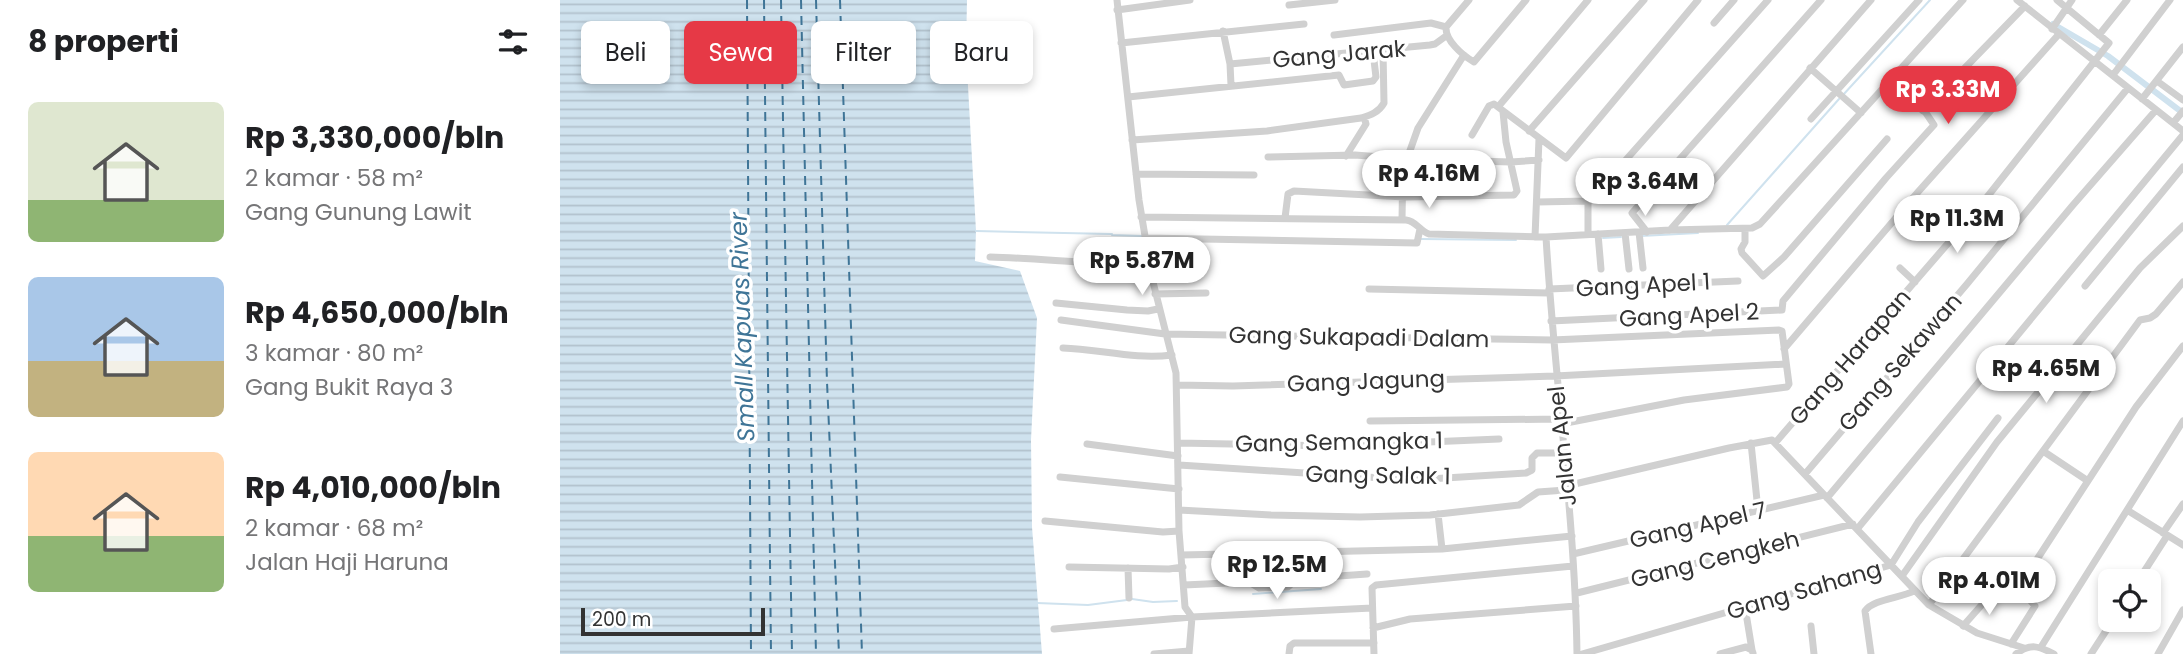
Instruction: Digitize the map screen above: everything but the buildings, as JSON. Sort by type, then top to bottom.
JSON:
[{"type":"street","points":[[1116,0],[1149,264],[1177,385],[1181,555],[1185,607],[1192,617],[1189,652],[1154,654]]},
{"type":"street","points":[[1117,10],[1190,0]]},
{"type":"street","points":[[1289,5],[1335,0]]},
{"type":"street","points":[[1446,31],[1469,0]]},
{"type":"street","points":[[1334,35],[1431,23],[1446,31],[1464,55],[1476,61],[1525,0]]},
{"type":"street","points":[[1285,218],[1288,194],[1294,191],[1402,197],[1514,195],[1517,191],[1500,110],[1588,0]]},
{"type":"street","points":[[1529,131],[1644,0]]},
{"type":"street","points":[[1472,135],[1489,106],[1494,104],[1566,158],[1699,0]]},
{"type":"street","points":[[1714,23],[1734,0]]},
{"type":"street","points":[[1537,202],[1588,201],[1597,196],[1600,189],[1768,0]]},
{"type":"street","points":[[1643,268],[1643,232],[1632,213],[1821,0]]},
{"type":"street","points":[[1670,230],[1871,0]]},
{"type":"street","points":[[1811,119],[1919,0]]},
{"type":"street","points":[[1420,236],[1546,237],[1670,230],[1745,232],[1760,224],[1963,0]]},
{"type":"street","points":[[2057,0],[2099,35],[2127,0]]},
{"type":"street","points":[[1370,421],[1561,422],[1684,400],[1787,387],[1789,384],[1784,349],[2056,29],[2072,0]]},
{"type":"street","points":[[2114,73],[2170,0]]},
{"type":"street","points":[[1856,526],[2183,133],[2175,122],[2128,88],[2098,59],[2020,2],[1923,111],[1896,86]]},
{"type":"street","points":[[1122,43],[1304,23]]},
{"type":"street","name":"Gang Jarak","points":[[1230,64],[1435,44],[1446,31]]},
{"type":"street","points":[[1223,32],[1230,64],[1231,85]]},
{"type":"street","name":"Gang Harapan","points":[[1776,442],[1976,211],[2098,59],[2109,44],[2099,35]]},
{"type":"street","points":[[2143,98],[2183,47]]},
{"type":"street","points":[[1132,140],[1268,131],[1376,113],[1384,103],[1382,51]]},
{"type":"street","points":[[1128,97],[1339,75],[1344,85],[1373,81],[1377,77],[1373,52]]},
{"type":"street","points":[[1402,220],[1405,159],[1418,128],[1464,55]]},
{"type":"street","points":[[1810,68],[1861,113]]},
{"type":"street","points":[[2156,82],[2183,100]]},
{"type":"street","name":"Gang Sekawan","points":[[1805,474],[1967,284],[2128,88]]},
{"type":"street","points":[[1826,496],[2156,110]]},
{"type":"street","name":"Gang Apel 2","points":[[1551,321],[1782,310],[1783,301],[1934,125],[1935,122],[1923,111]]},
{"type":"street","points":[[2175,122],[2183,111]]},
{"type":"street","points":[[1346,156],[1366,124],[1364,117]]},
{"type":"street","points":[[1535,237],[1539,139]]},
{"type":"street","points":[[1745,232],[1742,253],[1762,276],[1765,275],[1784,257],[1887,139]]},
{"type":"street","points":[[1268,157],[1346,156],[1511,162],[1539,160]]},
{"type":"street","points":[[2085,286],[2183,167]]},
{"type":"street","points":[[1136,174],[1254,175]]},
{"type":"street","points":[[1588,201],[1588,234]]},
{"type":"street","points":[[1142,217],[1402,220],[1411,221],[1420,236]]},
{"type":"street","points":[[1902,576],[1997,442],[2140,268],[2183,226]]},
{"type":"street","points":[[1625,233],[1629,269]]},
{"type":"street","points":[[1598,234],[1601,269]]},
{"type":"street","points":[[1145,238],[1417,243],[1420,236]]},
{"type":"street","name":"Jalan Apel","points":[[1546,237],[1552,340],[1572,536],[1580,654]]},
{"type":"street","points":[[990,257],[1037,258],[1092,264],[1149,264]]},
{"type":"street","points":[[1900,268],[1916,282]]},
{"type":"street","name":"Gang Apel 1","points":[[1369,289],[1549,291],[1738,281]]},
{"type":"street","points":[[1929,605],[2140,320],[2156,314],[2183,282]]},
{"type":"street","points":[[1155,294],[1206,293]]},
{"type":"street","points":[[1056,303],[1127,310],[1158,309]]},
{"type":"street","name":"Gang Sukapadi Dalam","points":[[1061,320],[1165,334],[1552,340],[1780,330],[1784,349]]},
{"type":"street","points":[[2011,644],[2035,607],[2020,587],[2136,407],[2183,346]]},
{"type":"street","points":[[1063,348],[1138,356],[1171,355]]},
{"type":"street","name":"Gang Jagung","points":[[1177,385],[1233,386],[1555,376],[1786,363]]},
{"type":"street","name":"Gang Sahang","points":[[1580,654],[1891,565],[1918,522],[1998,418]]},
{"type":"street","points":[[2041,647],[2183,421]]},
{"type":"street","name":"Gang Semangka 1","points":[[1178,443],[1335,446],[1499,439]]},
{"type":"street","points":[[1179,510],[1322,516],[1438,514],[1519,505],[1538,492],[1566,488],[1769,439],[1776,442],[1929,605],[1977,633],[2024,648],[2041,647],[2054,654]]},
{"type":"street","points":[[1751,443],[1758,510]]},
{"type":"street","points":[[1087,444],[1178,456]]},
{"type":"street","points":[[2043,451],[2088,481]]},
{"type":"street","name":"Gang Salak 1","points":[[1179,465],[1413,480],[1526,473],[1532,470],[1532,458],[1537,453],[1563,453]]},
{"type":"street","points":[[1060,477],[1179,489]]},
{"type":"street","name":"Gang Apel 7","points":[[1573,554],[1826,496]]},
{"type":"street","points":[[2145,569],[2183,504]]},
{"type":"street","points":[[2127,510],[2183,545]]},
{"type":"street","points":[[1438,514],[1442,549]]},
{"type":"street","points":[[1045,521],[1163,532],[1180,531]]},
{"type":"street","name":"Gang Cengkeh","points":[[1577,593],[1856,526]]},
{"type":"street","points":[[1181,555],[1442,549],[1572,536]]},
{"type":"street","points":[[1374,654],[1372,588],[1377,585],[1573,566]]},
{"type":"street","points":[[1069,567],[1183,567]]},
{"type":"street","points":[[1128,568],[1129,598]]},
{"type":"street","points":[[1184,589],[1250,582],[1259,588],[1287,587],[1297,579],[1367,574]]},
{"type":"street","points":[[1871,654],[1865,611],[1867,608],[1914,591]]},
{"type":"street","points":[[1963,625],[1994,591]]},
{"type":"street","points":[[1373,628],[1410,619],[1576,606]]},
{"type":"street","points":[[1745,607],[1752,652]]},
{"type":"street","points":[[1054,629],[1192,617],[1372,608]]},
{"type":"street","points":[[2158,654],[2183,610]]},
{"type":"street","points":[[1811,626],[1814,654]]},
{"type":"street","points":[[2091,654],[2105,632]]},
{"type":"street","points":[[1289,654],[1290,646],[1294,643],[1374,643]]},
{"type":"street","points":[[1720,654],[1746,648],[1752,652]]},
{"type":"street","points":[[2016,654],[2024,648]]},
{"type":"water","name":"Small Kapuas River","points":[[560,0],[967,0],[967,21],[930,21],[930,84],[968,84],[976,231],[975,261],[1020,271],[1037,318],[1031,440],[1032,527],[1042,654],[560,654]]},
{"type":"waterway","points":[[1843,95],[1930,0]]},
{"type":"waterway","points":[[2053,24],[2108,56],[2183,113]]},
{"type":"waterway","points":[[1727,225],[1839,99]]},
{"type":"waterway","points":[[976,231],[1112,234]]},
{"type":"waterway","points":[[1641,236],[1698,233]]},
{"type":"waterway","points":[[1112,235],[1142,236]]},
{"type":"waterway","points":[[1603,238],[1621,237]]},
{"type":"waterway","points":[[1421,239],[1516,240]]},
{"type":"waterway","points":[[1253,594],[1321,589]]},
{"type":"waterway","points":[[1132,599],[1177,601]]},
{"type":"waterway","points":[[1037,603],[1088,605],[1127,600]]},
{"type":"ferry route","points":[[747,0],[751,654]]},
{"type":"ferry route","points":[[764,0],[771,654]]},
{"type":"ferry route","points":[[781,0],[792,654]]},
{"type":"ferry route","points":[[801,0],[816,654]]},
{"type":"ferry route","points":[[816,0],[827,382],[839,654]]},
{"type":"ferry route","points":[[840,0],[862,654]]}]
